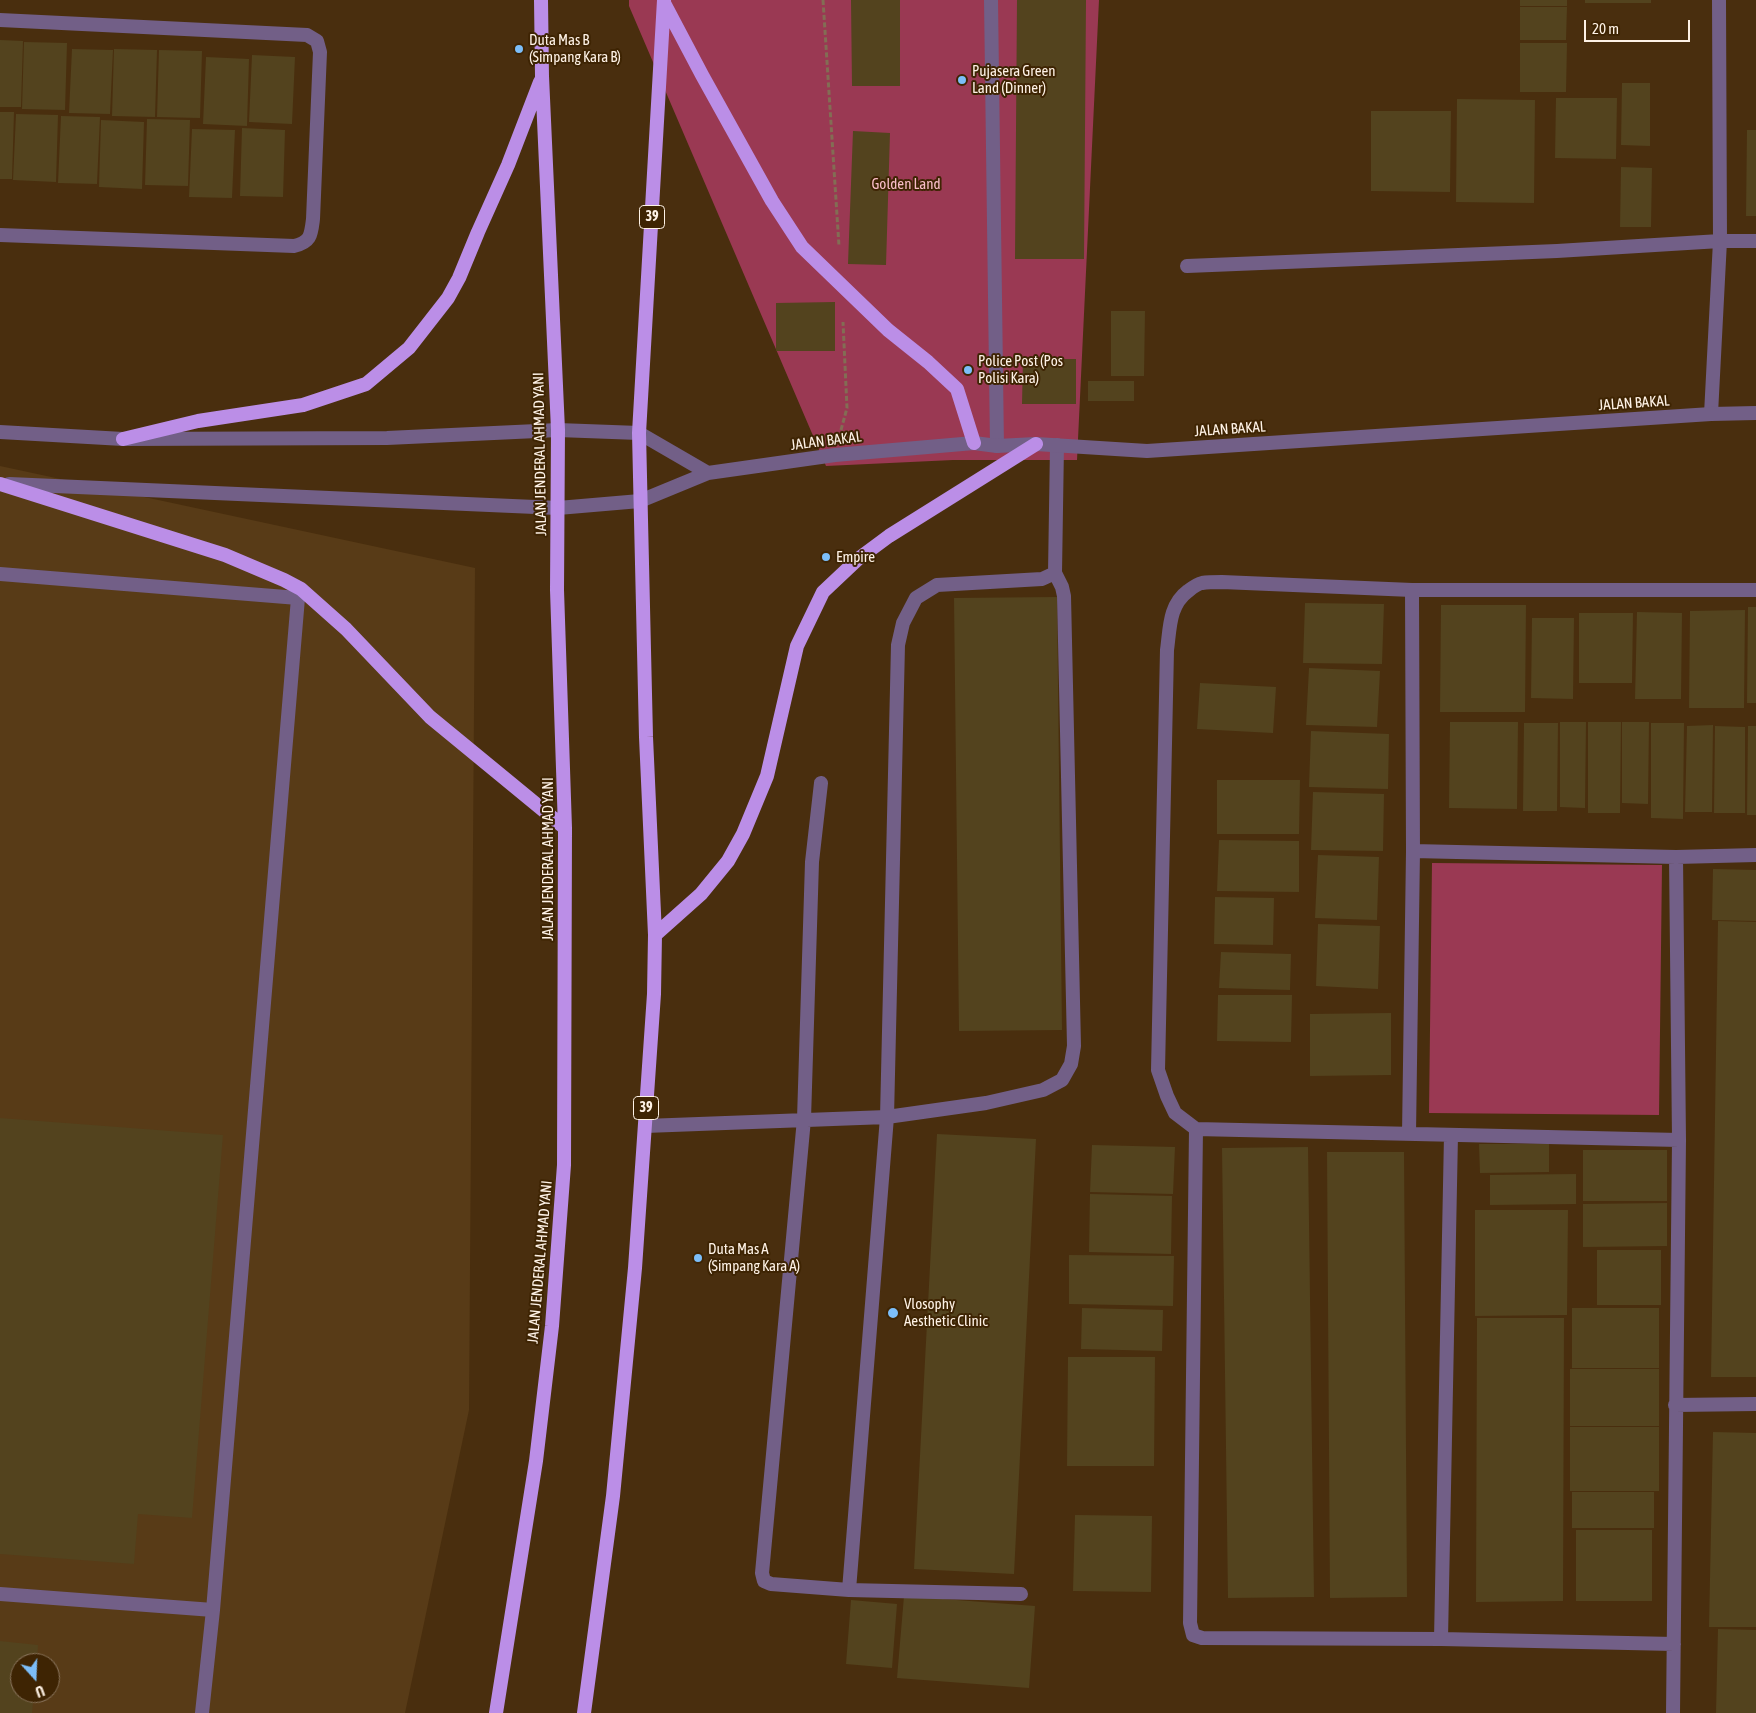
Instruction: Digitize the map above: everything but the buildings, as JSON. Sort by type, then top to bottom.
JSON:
[{"type":"highway","name":"JALAN JENDERAL AHMAD YANI","points":[[496,1713],[536,1461],[552,1326],[564,1165],[565,828],[557,590],[558,430],[542,76],[541,0]]},
{"type":"highway","points":[[664,1],[702,75],[772,201],[802,247],[888,330],[928,362],[957,389],[974,443]]},
{"type":"highway","name":"39","points":[[584,1713],[613,1496],[635,1268],[654,994],[655,935],[646,737],[640,433],[664,1]]},
{"type":"highway","points":[[123,439],[198,421],[304,405],[366,384],[409,348],[448,298],[459,278],[508,165],[542,76]]},
{"type":"highway","points":[[655,935],[701,894],[728,861],[743,834],[767,776],[797,646],[823,592],[858,560],[889,536],[1036,444]]},
{"type":"highway","points":[[0,484],[225,555],[301,589],[346,629],[430,717],[565,828]]},
{"type":"street","points":[[991,0],[997,446]]},
{"type":"street","points":[[1711,414],[1720,241],[1719,0]]},
{"type":"street","points":[[0,20],[307,35],[317,41],[320,52],[312,232],[304,244],[294,246],[0,235]]},
{"type":"street","points":[[1187,266],[1556,251],[1720,241],[1756,241]]},
{"type":"street","name":"JALAN BAKAL","points":[[0,484],[558,508],[640,501],[708,474],[835,455],[974,443],[997,446],[1036,444],[1147,451],[1711,414],[1756,413]]},
{"type":"street","points":[[0,432],[123,439],[387,438],[558,430],[640,433],[708,474]]},
{"type":"street","points":[[645,1126],[887,1117],[986,1103],[1043,1090],[1062,1080],[1071,1064],[1074,1046],[1064,596],[1055,573],[1057,446]]},
{"type":"street","points":[[849,1590],[887,1117],[898,645],[903,623],[916,598],[938,586],[1042,579],[1055,573]]},
{"type":"street","points":[[0,574],[298,598],[213,1610],[202,1713]]},
{"type":"street","points":[[1679,1140],[1196,1129],[1175,1113],[1158,1070],[1167,650],[1173,610],[1178,599],[1199,584],[1222,582],[1412,590],[1756,590]]},
{"type":"street","points":[[1409,1134],[1413,851],[1412,590]]},
{"type":"street","points":[[821,783],[812,862],[804,1119],[762,1573],[764,1581],[771,1584],[849,1590],[1021,1594]]},
{"type":"street","points":[[1413,851],[1676,857],[1756,856]]},
{"type":"street","points":[[1673,1713],[1679,1140],[1676,857]]},
{"type":"street","points":[[1196,1129],[1190,1623],[1194,1635],[1202,1638],[1441,1639],[1674,1644]]},
{"type":"street","points":[[1441,1639],[1452,1135]]},
{"type":"street","points":[[1675,1405],[1756,1404]]},
{"type":"street","points":[[0,1594],[213,1610]]},
{"type":"path","points":[[823,0],[842,287],[847,408],[835,455]]},
{"type":"shaded area","points":[[0,466],[475,568],[469,1410],[405,1713],[0,1713]]},
{"type":"green space","name":"Golden Land","points":[[629,0],[1099,0],[1077,460],[953,460],[826,466],[629,6]]},
{"type":"green space","points":[[1432,863],[1662,865],[1659,1115],[1429,1113]]},
{"type":"place","name":"Duta Mas B (Simpang Kara B)","points":[[519,49]]},
{"type":"place","name":"Pujasera Green Land (Dinner)","points":[[962,80]]},
{"type":"place","name":"Police Post (Pos Polisi Kara)","points":[[968,370]]},
{"type":"place","name":"Empire","points":[[826,557]]},
{"type":"place","name":"Duta Mas A (Simpang Kara A)","points":[[698,1258]]},
{"type":"place","name":"Vlosophy Aesthetic Clinic","points":[[893,1313]]}]
